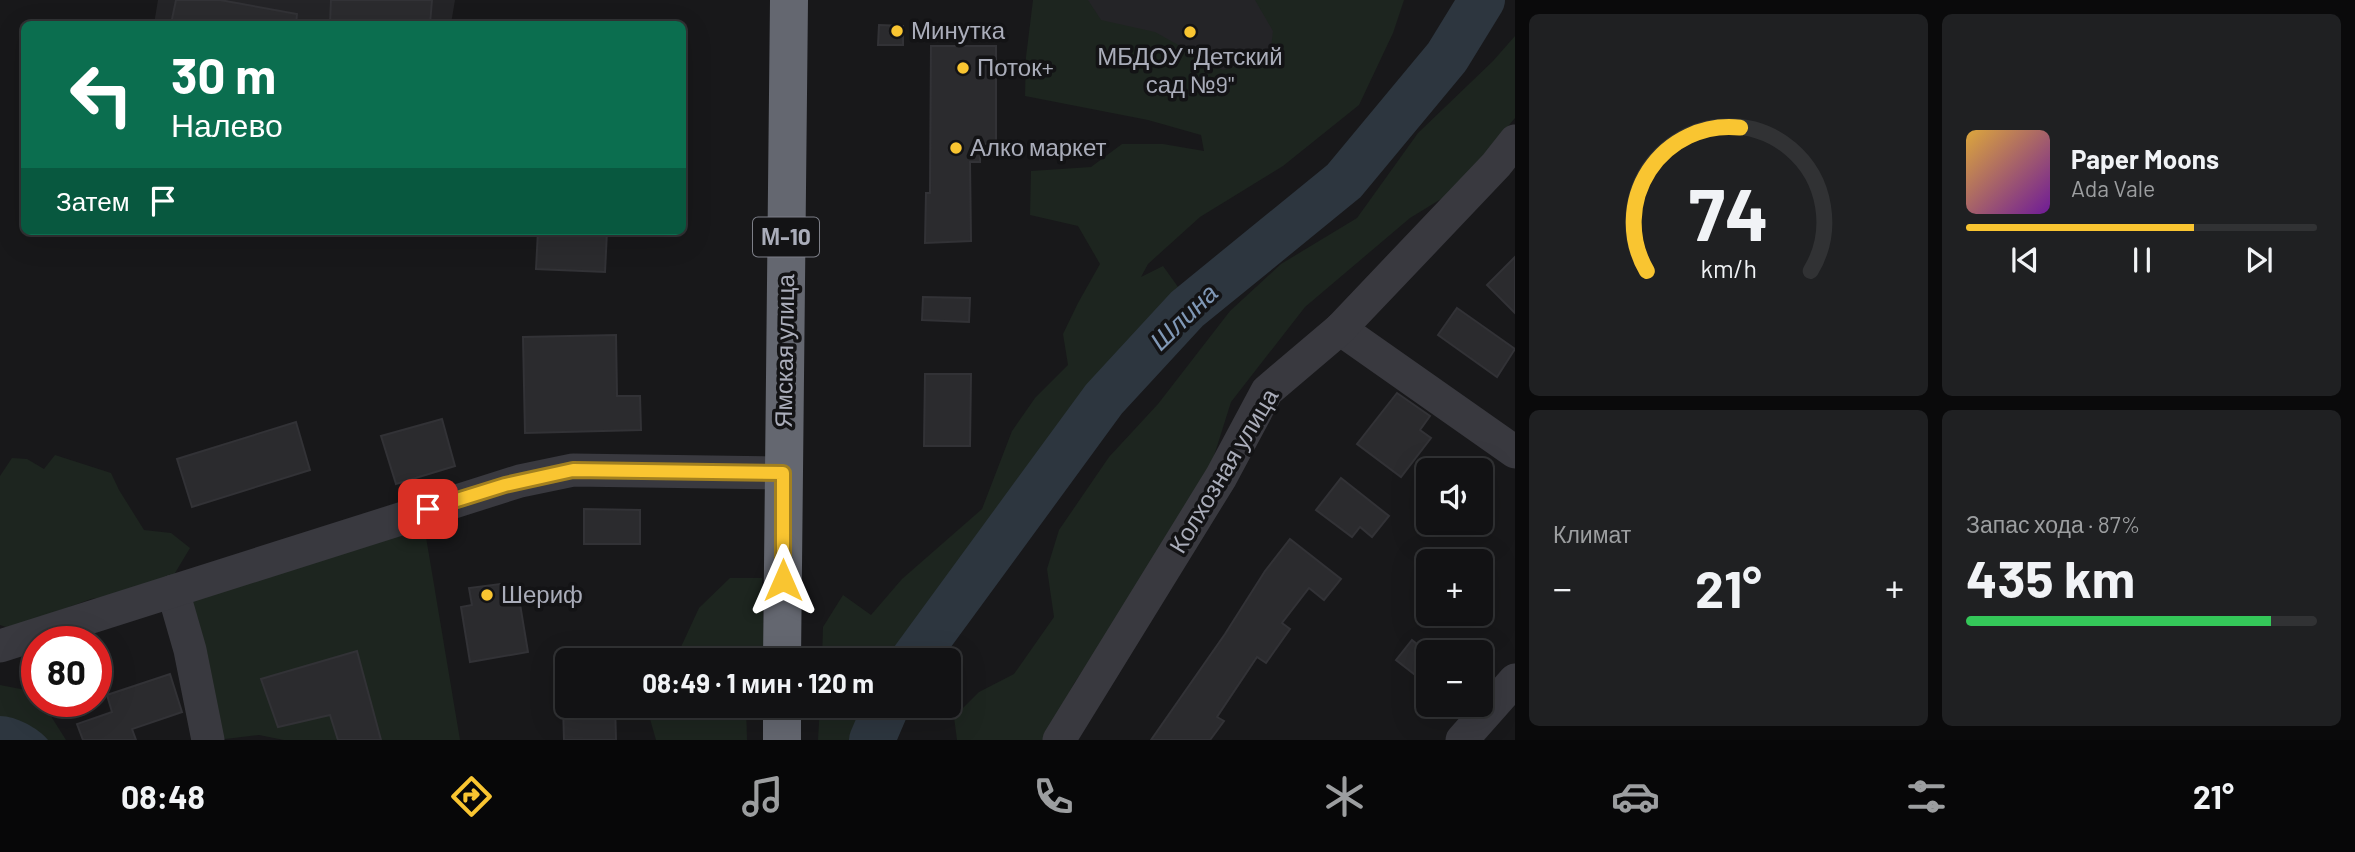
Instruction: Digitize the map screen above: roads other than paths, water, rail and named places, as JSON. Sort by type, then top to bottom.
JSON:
[{"type":"highway","name":"Ямская улица","points":[[782,648],[789,0]]},
{"type":"highway","points":[[782,718],[782,740]]},
{"type":"street","name":"Колхозная улица","points":[[1059,740],[1222,477],[1267,391],[1340,329],[1496,165],[1515,141]]},
{"type":"street","points":[[1340,329],[1515,452]]},
{"type":"street","points":[[0,646],[505,485],[573,470],[783,473]]},
{"type":"street","points":[[173,591],[190,650],[208,740]]},
{"type":"street","points":[[1462,740],[1515,680]]},
{"type":"waterway","name":"Шлина","points":[[922,648],[1104,399],[1187,309],[1344,181],[1447,57],[1482,0]]},
{"type":"waterway","name":"Шлина","points":[[872,740],[881,718]]},
{"type":"place","name":"Минутка","points":[[897,31]]},
{"type":"place","name":"МБДОУ \"Детский сад №9\"","points":[[1190,32]]},
{"type":"place","name":"Поток+","points":[[963,68]]},
{"type":"place","name":"Алко маркет","points":[[956,148]]},
{"type":"place","name":"Шериф","points":[[487,595]]}]
